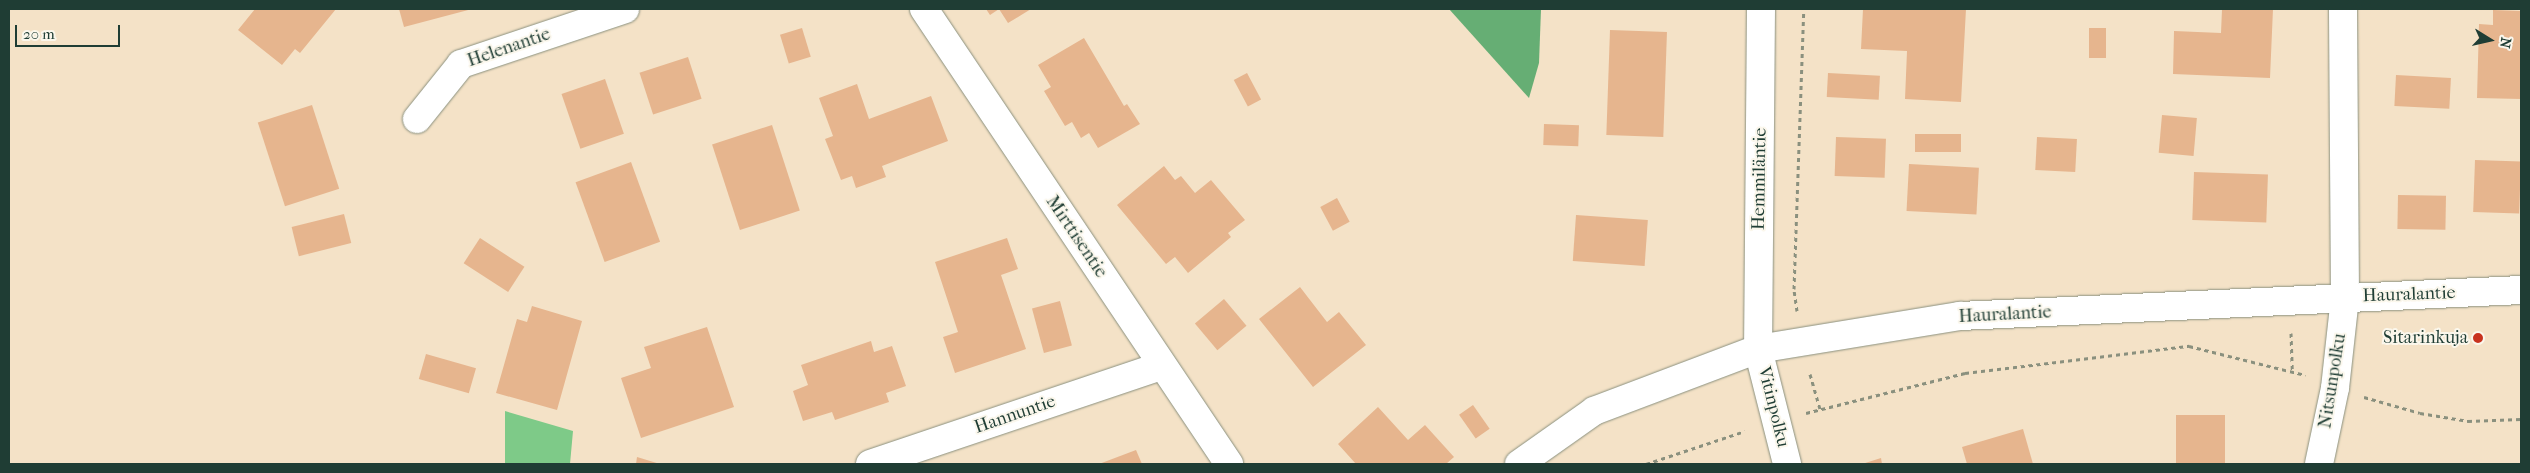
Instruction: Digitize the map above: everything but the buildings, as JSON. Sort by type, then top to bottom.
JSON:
[{"type":"street","name":"Helenantie","points":[[416,119],[461,64],[625,9]]},
{"type":"street","name":"Mirttisentie","points":[[924,9],[1161,366],[1229,464]]},
{"type":"street","name":"Hemmiläntie","points":[[1758,349],[1761,9]]},
{"type":"street","points":[[2343,9],[2345,298]]},
{"type":"street","name":"Hauralantie","points":[[1519,464],[1594,411],[1758,349],[1960,316],[2521,290]]},
{"type":"street","name":"Nitsunpolku","points":[[2318,464],[2335,388],[2345,298]]},
{"type":"street","name":"Vitinpolku","points":[[1758,349],[1788,464]]},
{"type":"street","name":"Hannuntie","points":[[870,464],[1161,366]]},
{"type":"path","points":[[1804,9],[1794,289],[1801,342],[1820,409]]},
{"type":"path","points":[[1646,464],[1777,420],[1965,373],[2189,346],[2292,370],[2335,388],[2420,413],[2468,422],[2521,419]]},
{"type":"green space","points":[[1449,9],[1541,9],[1539,63],[1529,98]]},
{"type":"green space","points":[[505,411],[573,431],[570,464],[505,464]]},
{"type":"place","name":"Sitarinkuja","points":[[2478,338]]}]
